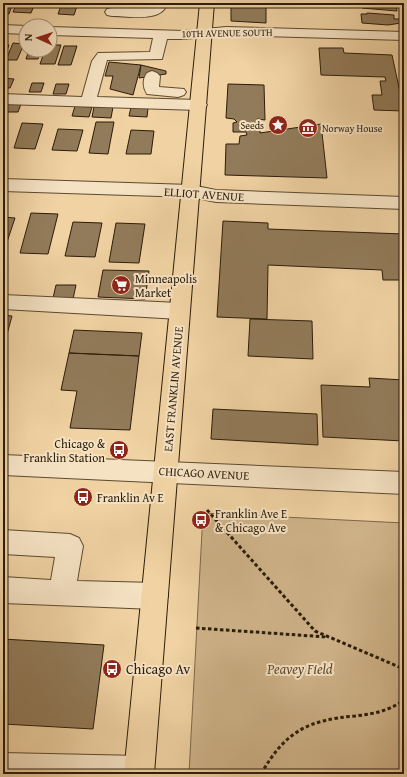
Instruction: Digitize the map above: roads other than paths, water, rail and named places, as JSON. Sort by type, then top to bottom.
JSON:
[{"type":"main road","name":"EAST FRANKLIN AVENUE","points":[[139,773],[192,192],[207,3]]},
{"type":"street","points":[[107,32],[113,8],[152,12],[159,8],[160,3]]},
{"type":"street","points":[[3,29],[18,30]]},
{"type":"street","name":"10TH AVENUE SOUTH","points":[[58,31],[184,35],[205,32],[404,36]]},
{"type":"street","points":[[161,34],[151,88],[153,91],[199,98]]},
{"type":"street","points":[[88,102],[99,61],[103,56],[154,67]]},
{"type":"street","points":[[3,99],[88,102],[199,98]]},
{"type":"street","name":"ELLIOT AVENUE","points":[[3,185],[192,192],[216,196],[404,203]]},
{"type":"street","points":[[3,302],[180,311]]},
{"type":"street","name":"CHICAGO AVENUE","points":[[3,465],[404,483]]},
{"type":"street","points":[[3,542],[70,546],[62,593]]},
{"type":"street","points":[[3,590],[155,596]]},
{"type":"street","points":[[3,768],[139,773]]},
{"type":"place","name":"Seeds","points":[[278,125]]},
{"type":"place","name":"Norway House","points":[[308,128]]},
{"type":"place","name":"Minneapolis Market","points":[[121,285]]},
{"type":"place","name":"Chicago & Franklin Station","points":[[119,450]]},
{"type":"place","name":"Franklin Av E","points":[[83,497]]},
{"type":"place","name":"Franklin Ave E & Chicago Ave","points":[[201,520]]},
{"type":"place","name":"Chicago Av","points":[[112,669]]},
{"type":"park label","name":"Peavey Field","points":[[300,669]]}]
